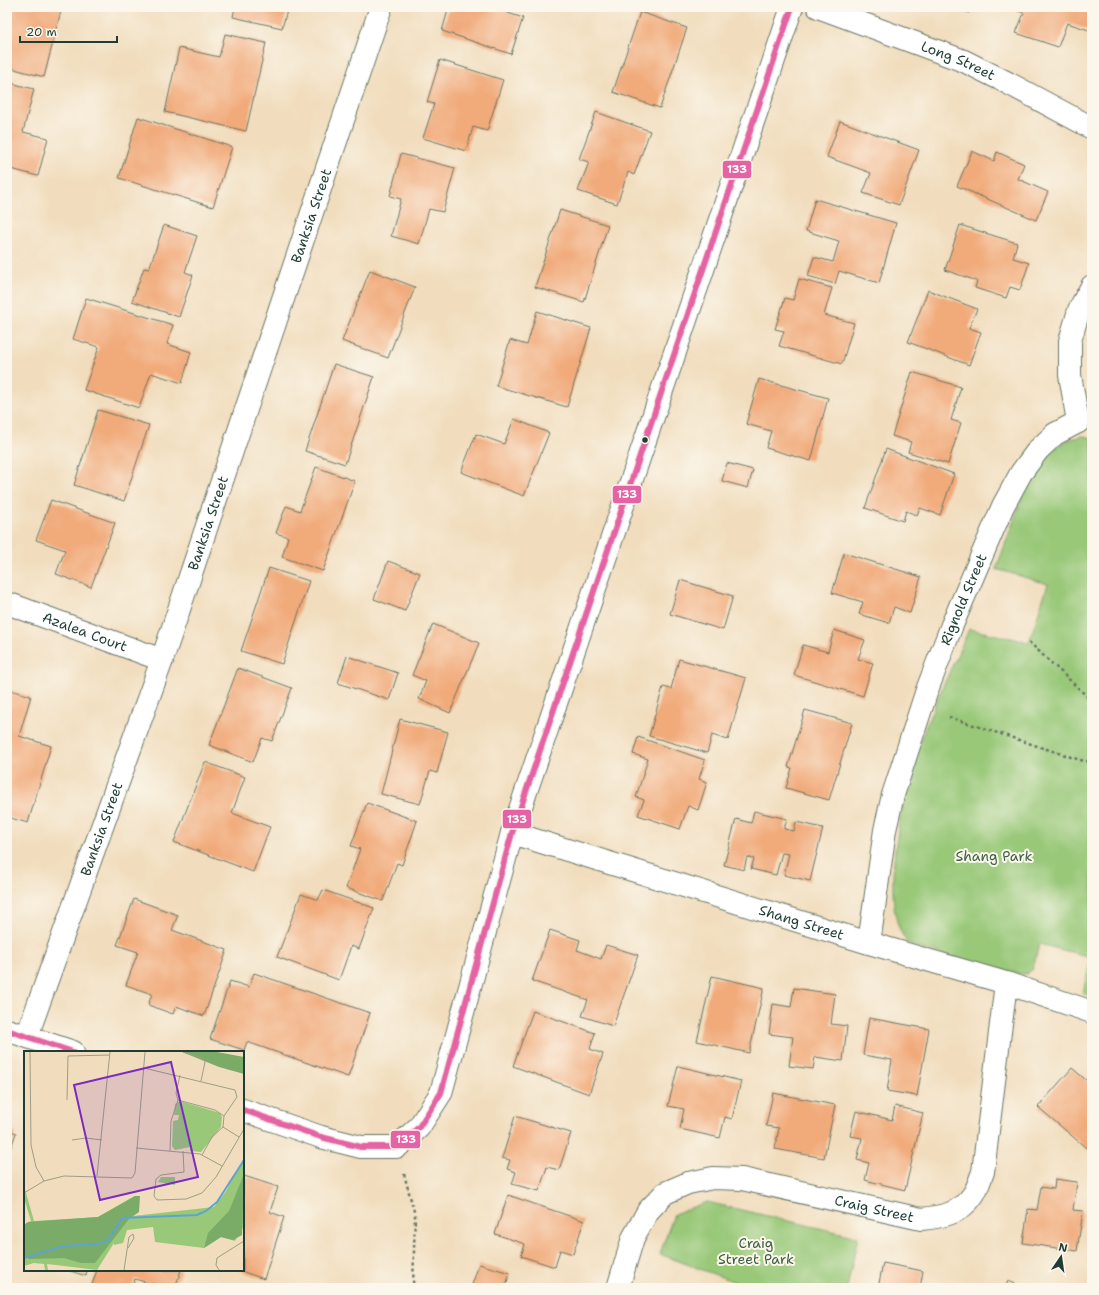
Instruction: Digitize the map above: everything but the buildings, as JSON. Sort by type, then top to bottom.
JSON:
[{"type":"street","name":"Banksia Street","points":[[17,1033],[162,660],[381,7]]},
{"type":"street","points":[[244,1110],[321,1137],[361,1146],[397,1147],[419,1128],[441,1093],[512,833],[792,7]]},
{"type":"street","name":"Long Street","points":[[818,7],[964,61],[1008,82],[1092,128]]},
{"type":"street","name":"Rignold Street","points":[[870,943],[885,830],[893,795],[922,708],[966,592],[1003,506],[1021,473],[1038,450],[1055,434],[1085,424],[1070,375],[1070,341],[1079,310],[1092,286]]},
{"type":"street","name":"Azalea Court","points":[[7,603],[162,660]]},
{"type":"street","name":"Shang Street","points":[[512,833],[870,943],[1006,983],[1092,1012]]},
{"type":"street","name":"Craig Street","points":[[618,1288],[633,1238],[648,1212],[665,1193],[688,1183],[713,1178],[742,1179],[921,1219],[942,1216],[960,1208],[973,1195],[983,1172],[1006,983]]},
{"type":"street","points":[[17,1033],[70,1051]]},
{"type":"path","points":[[1029,642],[1091,700],[1092,703]]},
{"type":"path","points":[[922,708],[1080,760],[1092,762]]},
{"type":"path","points":[[397,1147],[415,1215],[413,1288]]},
{"type":"green space","name":"Shang Park","points":[[1083,436],[1092,438],[1092,997],[1083,993],[1091,957],[1039,944],[1033,969],[1026,974],[1014,973],[918,948],[910,944],[906,941],[902,934],[895,914],[893,889],[894,861],[898,831],[911,772],[931,714],[969,629],[1029,642],[1048,584],[996,569],[1029,479],[1052,450],[1068,440]]},
{"type":"green space","name":"Craig Street Park","points":[[707,1202],[858,1237],[847,1288],[751,1288],[660,1254],[674,1214]]},
{"type":"transit line","name":"133","points":[[244,1110],[321,1137],[361,1147],[397,1147],[419,1127],[441,1093],[512,833],[792,7]]},
{"type":"transit line","name":"133","points":[[7,1030],[70,1051]]}]
